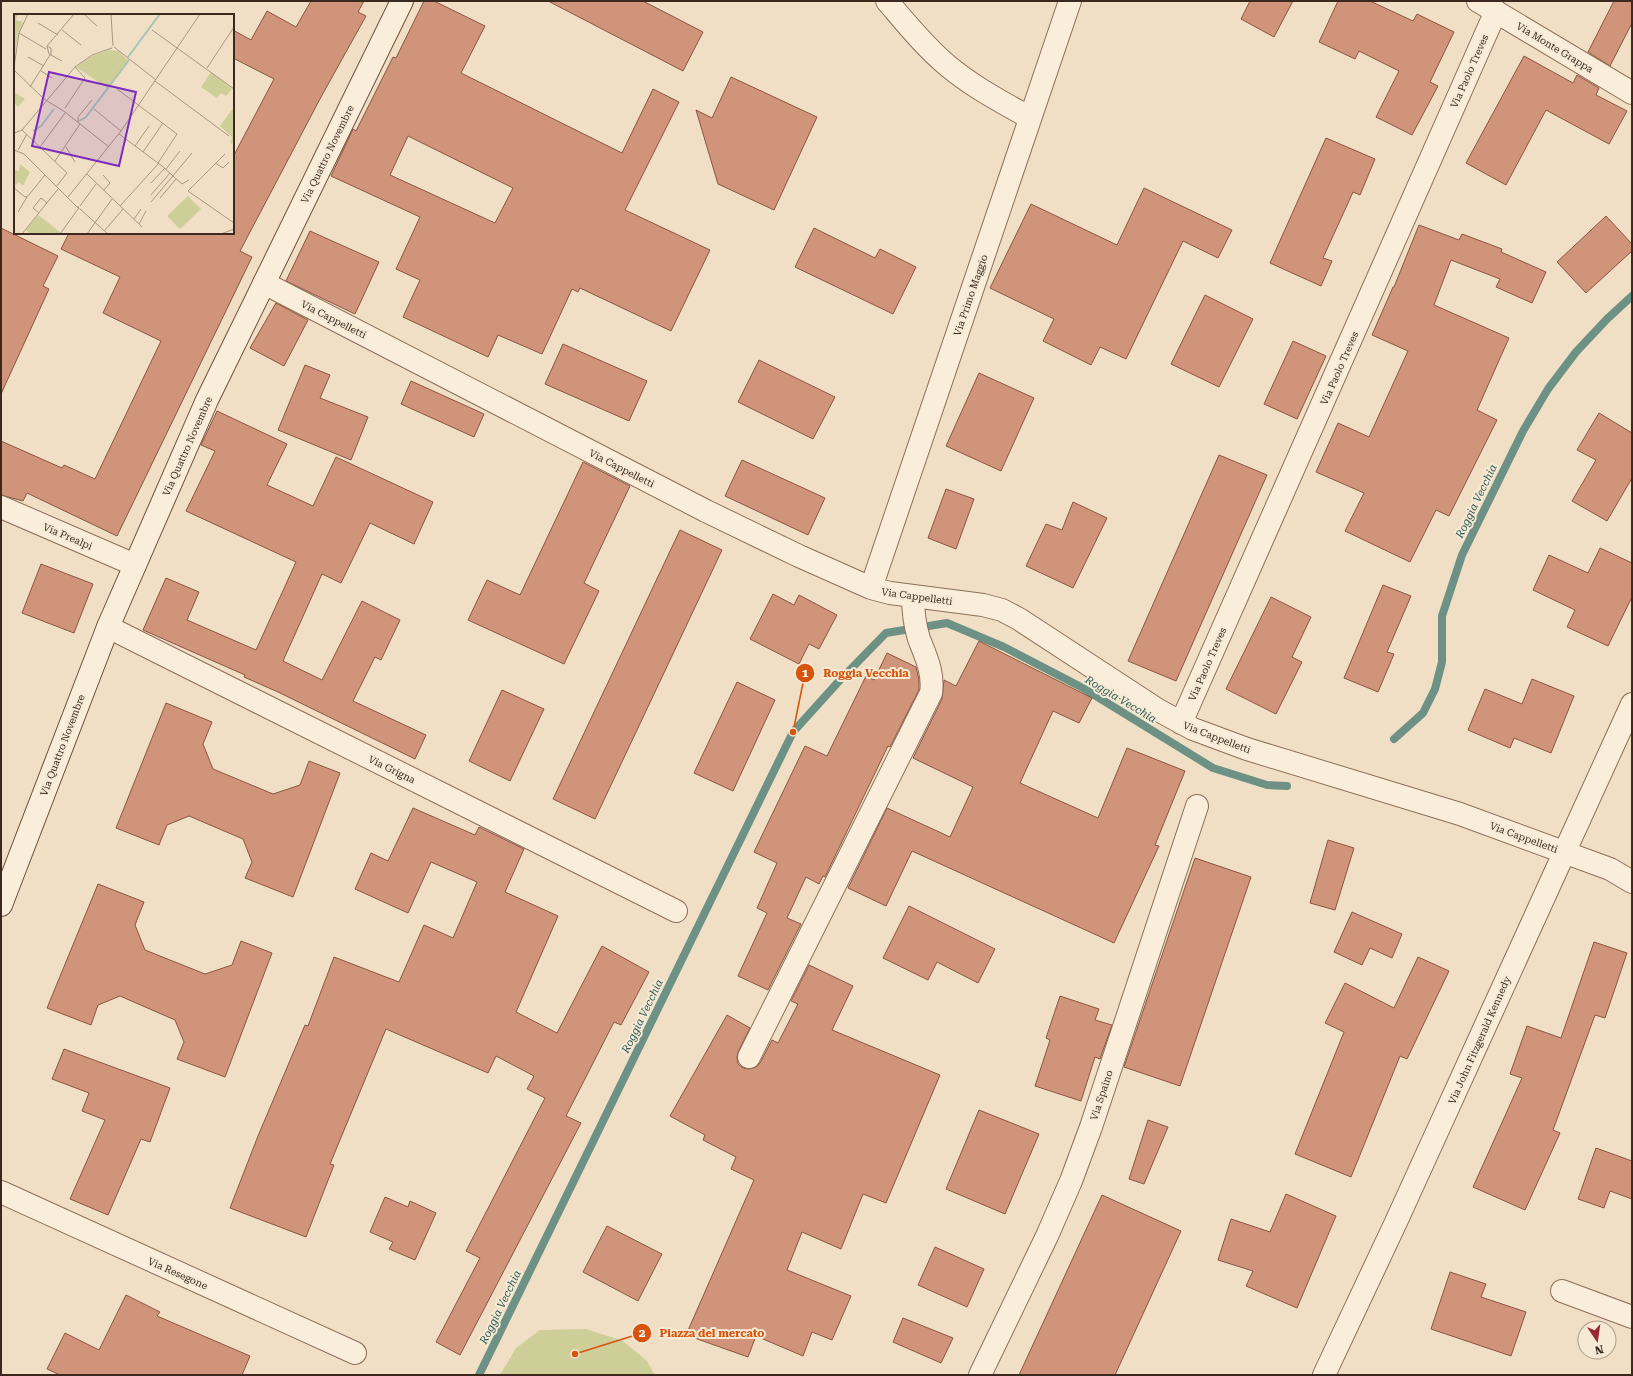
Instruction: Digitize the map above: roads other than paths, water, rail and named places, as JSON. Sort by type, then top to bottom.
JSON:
[{"type":"street","name":"Via Quattro Novembre","points":[[1,905],[108,627],[207,400],[402,1]]},
{"type":"street","points":[[887,1],[922,41],[947,65],[981,89],[1030,118]]},
{"type":"street","name":"Via Primo Maggio","points":[[871,588],[1070,1]]},
{"type":"street","name":"Via Monte Grappa","points":[[1487,6],[1632,93]]},
{"type":"street","name":"Via Paolo Treves","points":[[1181,723],[1487,6]]},
{"type":"street","name":"Via Cappelletti","points":[[264,283],[706,511],[871,588],[884,592],[914,606],[983,605],[1010,614],[1158,710],[1181,723],[1237,746],[1433,805],[1564,852],[1610,870],[1632,882]]},
{"type":"street","name":"Via Prealpi","points":[[1,507],[135,565]]},
{"type":"street","points":[[749,1057],[931,693],[932,680],[928,660],[919,638],[914,606]]},
{"type":"street","name":"Via Grigna","points":[[108,627],[676,911]]},
{"type":"street","name":"Via John Fitzgerald Kennedy","points":[[1324,1375],[1393,1229],[1632,704]]},
{"type":"street","name":"Via Spaino","points":[[980,1375],[1047,1236],[1071,1181],[1197,806]]},
{"type":"street","name":"Via Resegone","points":[[1,1192],[355,1353]]},
{"type":"street","points":[[1562,1291],[1632,1317]]},
{"type":"waterway","name":"Roggia Vecchia","points":[[1394,739],[1423,713],[1435,689],[1442,662],[1442,616],[1462,555],[1523,431],[1548,389],[1576,352],[1607,319],[1632,296]]},
{"type":"waterway","name":"Roggia Vecchia","points":[[479,1375],[793,732],[840,680],[886,633],[947,623],[1004,647],[1083,688],[1213,768],[1267,785],[1287,786]]},
{"type":"place","name":"Roggia Vecchia","points":[[793,732]]},
{"type":"place","name":"Piazza del mercato","points":[[575,1354]]}]
